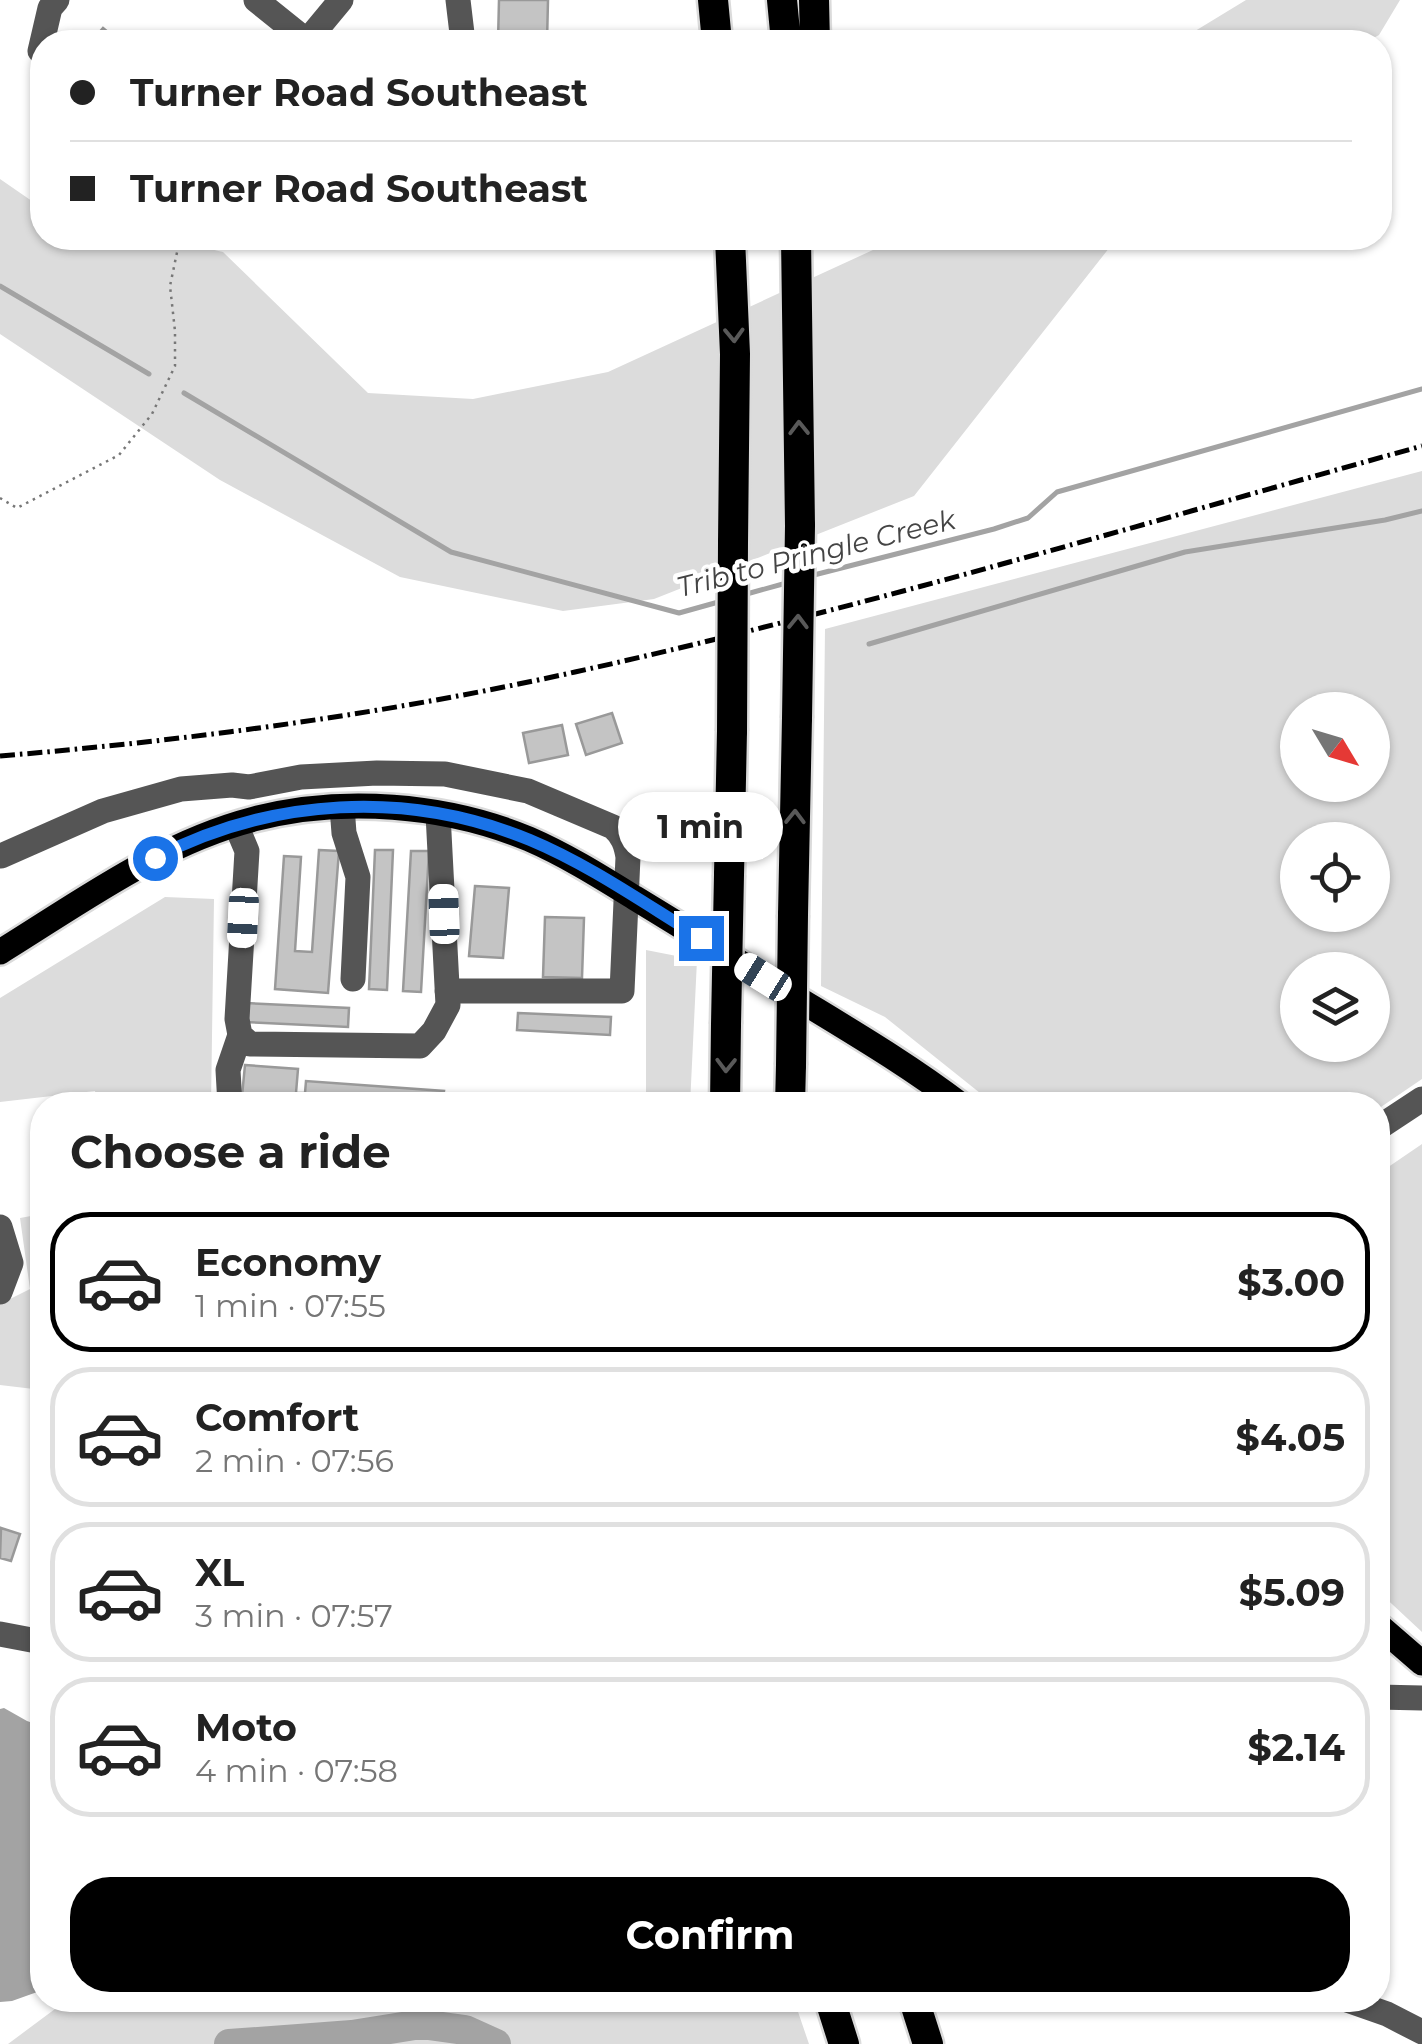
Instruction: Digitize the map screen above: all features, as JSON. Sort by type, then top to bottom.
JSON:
[{"type":"highway","points":[[713,0],[716,30]]},
{"type":"highway","points":[[782,0],[785,30]]},
{"type":"highway","points":[[814,0],[815,30]]},
{"type":"highway","points":[[725,1092],[735,354],[731,250]]},
{"type":"highway","points":[[790,1092],[800,526],[796,250]]},
{"type":"highway","points":[[834,2012],[844,2044]]},
{"type":"highway","points":[[918,2012],[928,2044]]},
{"type":"main road","points":[[0,952],[185,843],[289,812],[342,807],[409,809],[490,826],[530,840],[626,892],[884,1050],[943,1092]]},
{"type":"main road","points":[[1390,1636],[1422,1663]]},
{"type":"street","points":[[45,30],[50,8],[57,0]]},
{"type":"street","points":[[317,30],[341,0]]},
{"type":"street","points":[[458,0],[462,30]]},
{"type":"street","points":[[266,3],[295,30]]},
{"type":"street","points":[[0,856],[103,811],[161,794],[376,773],[460,777],[528,791],[613,827],[620,834],[628,858],[622,991],[447,991]]},
{"type":"street","points":[[229,1092],[228,1070],[240,1035],[237,1020],[247,850],[243,823],[249,787]]},
{"type":"street","points":[[342,807],[344,833],[358,877],[353,978]]},
{"type":"street","points":[[240,1035],[250,1044],[420,1046],[434,1031],[448,1006],[438,814]]},
{"type":"street","points":[[1390,1120],[1422,1099]]},
{"type":"street","points":[[0,1228],[11,1263],[0,1292]]},
{"type":"street","points":[[0,1634],[30,1640]]},
{"type":"street","points":[[1390,1698],[1422,1698]]},
{"type":"street","points":[[1380,2012],[1422,2032]]},
{"type":"path","points":[[0,498],[17,508],[119,455],[152,414],[174,366],[170,286],[178,250]]},
{"type":"shaded area","points":[[1246,0],[1400,0],[1382,30],[1197,30]]},
{"type":"shaded area","points":[[0,179],[30,200],[30,250],[223,252],[368,393],[473,399],[608,372],[873,250],[1108,250],[914,496],[654,599],[563,611],[400,577],[220,480],[0,334]]},
{"type":"shaded area","points":[[1422,471],[1422,1079],[1390,1101],[1390,1092],[979,1092],[885,1017],[821,986],[825,629]]},
{"type":"shaded area","points":[[165,897],[214,899],[211,1092],[30,1092],[30,1099],[0,1102],[0,998]]},
{"type":"shaded area","points":[[646,950],[697,960],[691,1092],[646,1092]]},
{"type":"shaded area","points":[[1422,1144],[1422,1632],[1390,1602],[1390,1166]]},
{"type":"shaded area","points":[[30,1216],[30,1289],[20,1218]]},
{"type":"shaded area","points":[[30,1289],[30,1389],[0,1385],[0,1304]]},
{"type":"shaded area","points":[[0,1709],[30,1722],[30,1995],[0,2002]]},
{"type":"shaded area","points":[[51,2012],[798,2012],[809,2044],[8,2044]]},
{"type":"building","points":[[499,0],[548,0],[547,30],[498,30]]},
{"type":"building","points":[[612,713],[622,743],[586,755],[576,724]]},
{"type":"building","points":[[562,725],[568,755],[529,763],[523,733]]},
{"type":"building","points":[[319,850],[339,851],[328,993],[275,989],[284,856],[301,857],[295,951],[312,952]]},
{"type":"building","points":[[375,850],[393,850],[387,990],[369,989]]},
{"type":"building","points":[[411,851],[429,851],[421,992],[403,991]]},
{"type":"building","points":[[475,886],[509,888],[503,958],[469,956]]},
{"type":"building","points":[[545,917],[584,918],[582,978],[543,977]]},
{"type":"building","points":[[246,1003],[349,1008],[348,1027],[245,1022]]},
{"type":"building","points":[[518,1013],[611,1017],[610,1035],[517,1030]]},
{"type":"building","points":[[245,1065],[298,1069],[296,1092],[242,1092]]},
{"type":"building","points":[[306,1081],[444,1092],[305,1092]]},
{"type":"building","points":[[1,1528],[20,1534],[11,1561],[0,1558]]},
{"type":"waterway","name":"Trib to Pringle Creek","points":[[0,286],[149,374]]},
{"type":"waterway","name":"Trib to Pringle Creek","points":[[810,576],[994,529],[1028,518],[1057,492],[1422,389]]},
{"type":"waterway","name":"Trib to Pringle Creek","points":[[184,393],[451,552],[679,613],[722,601]]},
{"type":"waterway","points":[[869,644],[1185,552],[1422,511]]},
{"type":"waterway","name":"Trib to Pringle Creek","points":[[743,595],[790,582]]},
{"type":"waterway","points":[[229,2044],[352,2035],[421,2024],[465,2030],[496,2044]]},
{"type":"railway","points":[[0,756],[289,724],[433,701],[575,672],[894,593],[1422,446]]},
{"type":"route","points":[[155,858],[253,819],[289,812],[331,807],[409,809],[452,816],[530,840],[603,878],[701,938]]}]
